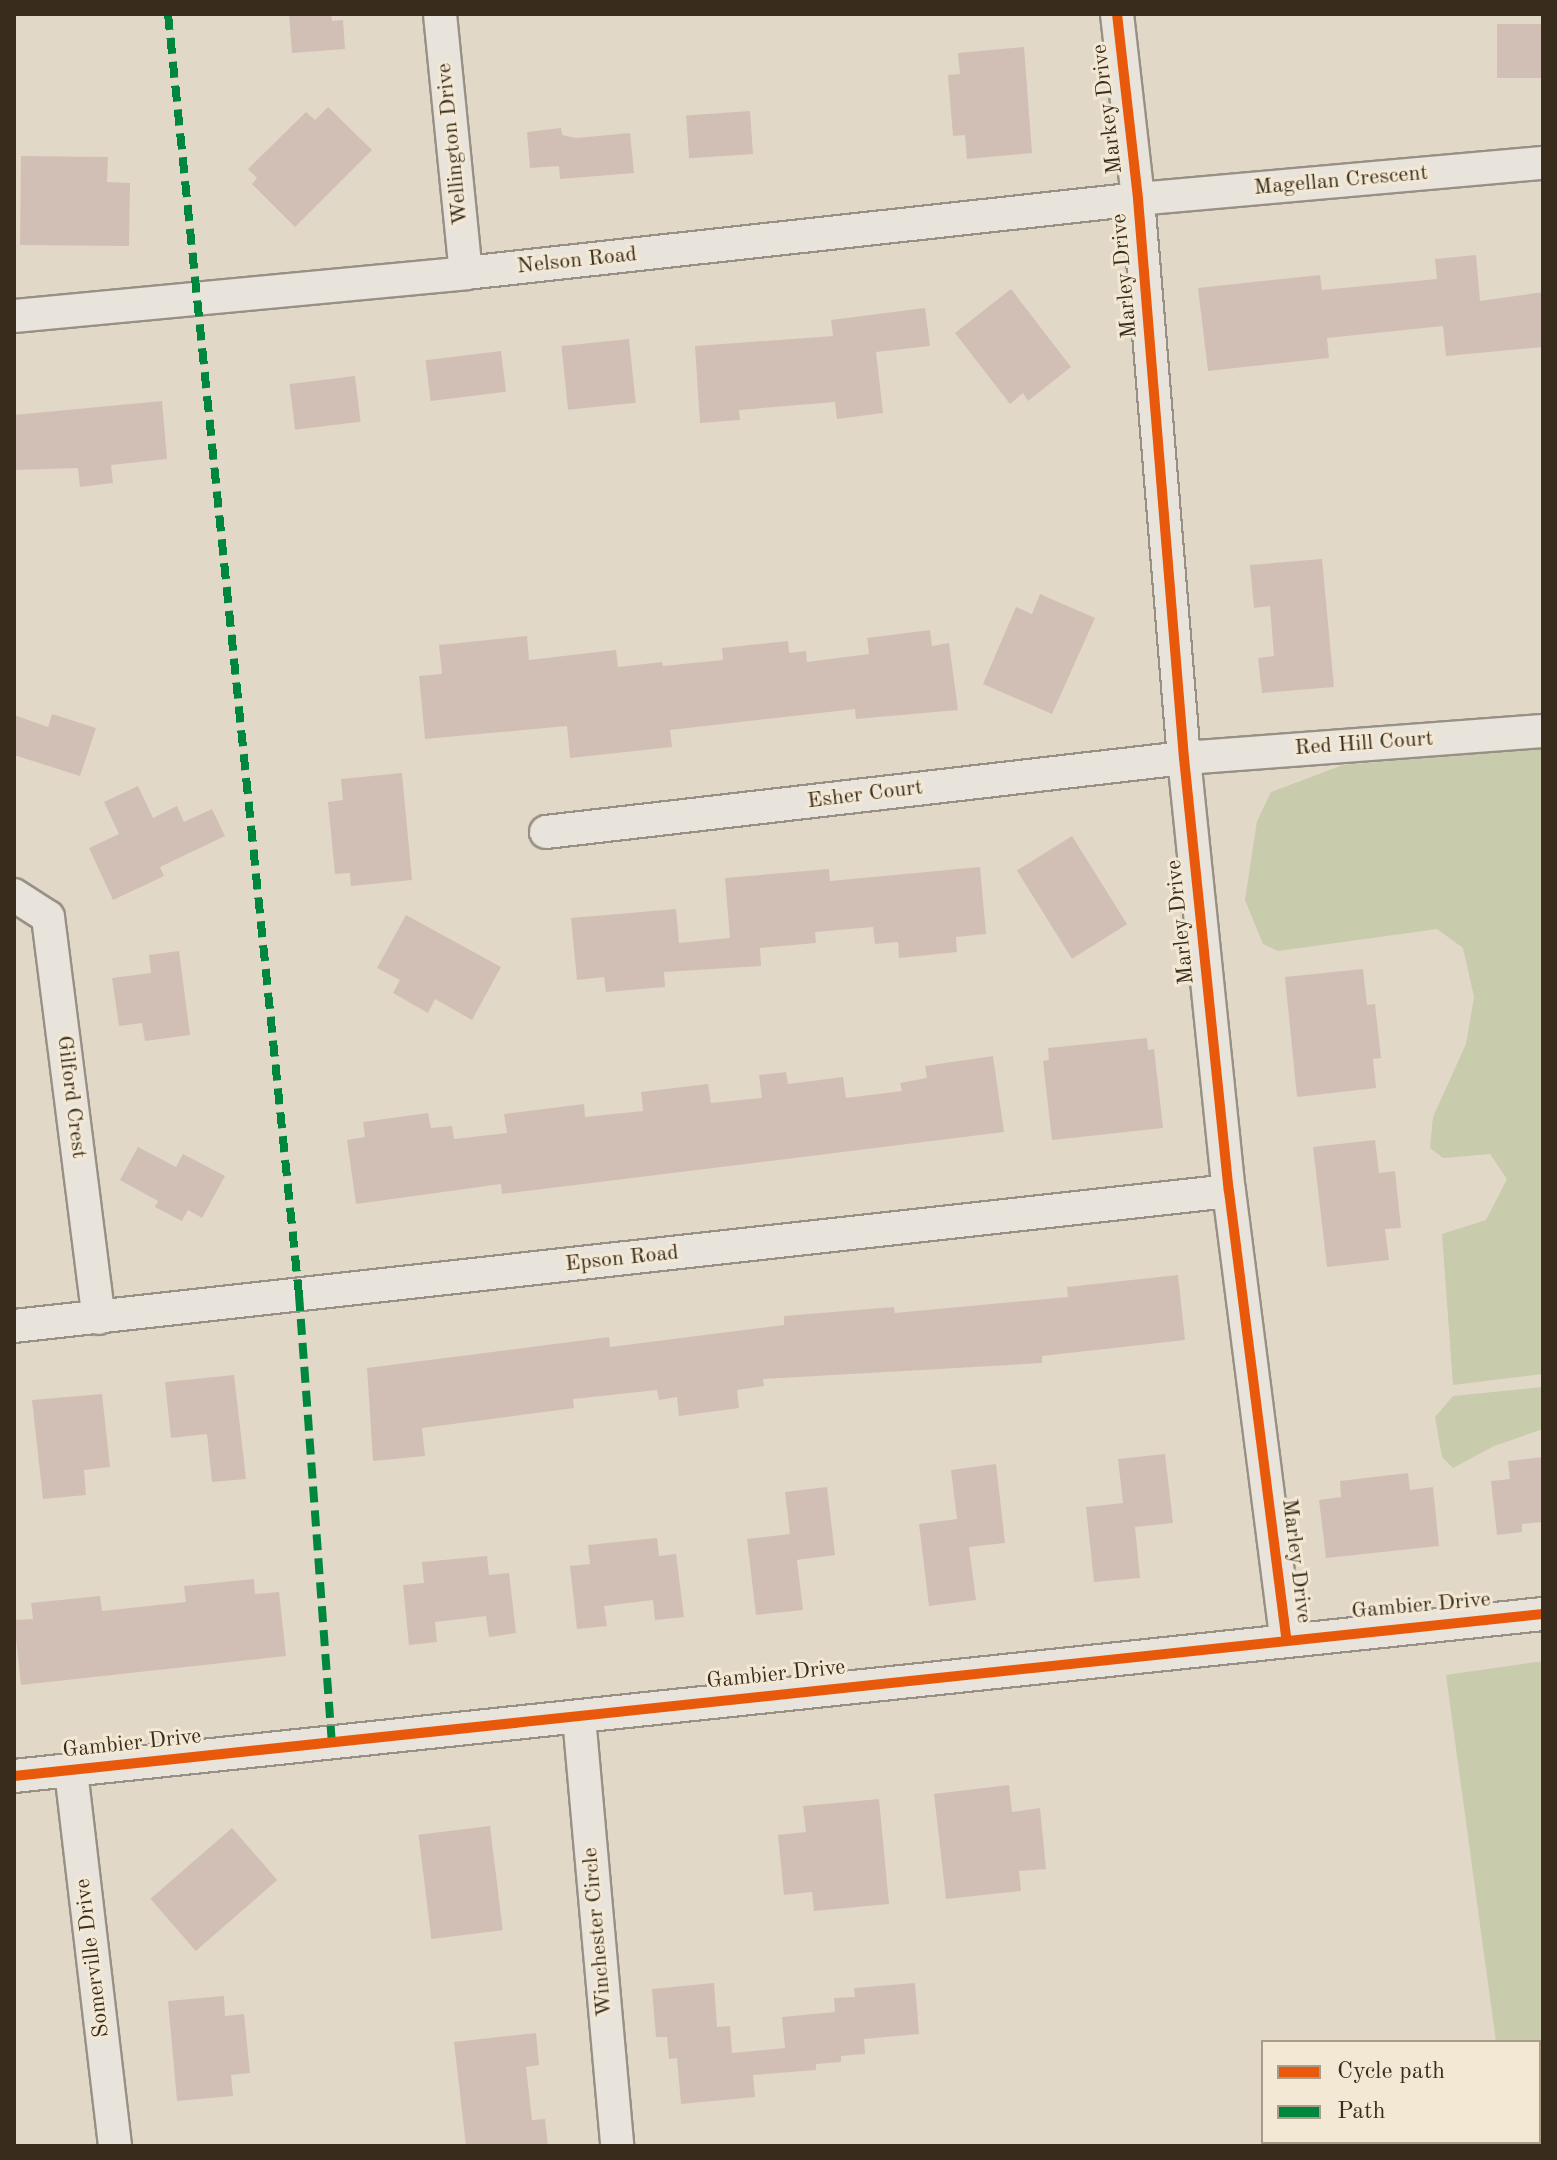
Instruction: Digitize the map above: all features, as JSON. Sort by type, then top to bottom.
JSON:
[{"type":"street","name":"Wellington Drive","points":[[440,14],[466,273]]},
{"type":"street","name":"Markey Drive","points":[[1117,14],[1138,199]]},
{"type":"street","name":"Magellan Crescent","points":[[1138,199],[1543,163]]},
{"type":"street","name":"Nelson Road","points":[[14,316],[466,273],[1138,199]]},
{"type":"street","name":"Marley Drive","points":[[1138,199],[1184,758],[1229,1191],[1286,1639]]},
{"type":"street","name":"Red Hill Court","points":[[1184,758],[1543,731]]},
{"type":"street","name":"Esher Court","points":[[546,832],[1184,758]]},
{"type":"street","name":"Gilford Crest","points":[[14,895],[48,917],[99,1318]]},
{"type":"street","name":"Epson Road","points":[[14,1326],[1229,1191]]},
{"type":"street","name":"Gambier Drive","points":[[14,1776],[1543,1614]]},
{"type":"street","name":"Winchester Circle","points":[[579,1717],[617,2146]]},
{"type":"street","name":"Somerville Drive","points":[[71,1771],[115,2146]]},
{"type":"green space","points":[[1543,748],[1543,1374],[1453,1385],[1442,1234],[1486,1220],[1507,1179],[1490,1154],[1443,1158],[1430,1148],[1433,1117],[1466,1044],[1474,997],[1463,948],[1437,929],[1278,951],[1263,944],[1245,900],[1257,821],[1271,792],[1343,765]]},
{"type":"green space","points":[[1543,1387],[1543,1429],[1494,1446],[1453,1468],[1442,1457],[1435,1417],[1453,1396]]},
{"type":"green space","points":[[1543,1661],[1543,2146],[1510,2144],[1541,2144],[1541,2040],[1496,2040],[1446,1675]]},
{"type":"building","points":[[289,14],[331,14],[332,21],[343,20],[345,49],[292,53]]},
{"type":"building","points":[[1497,24],[1543,24],[1543,78],[1497,78]]},
{"type":"building","points":[[1024,47],[1032,153],[967,159],[965,135],[953,136],[948,75],[960,74],[958,53]]},
{"type":"building","points":[[328,107],[372,150],[295,227],[252,184],[257,178],[248,169],[306,112],[315,120]]},
{"type":"building","points":[[750,111],[753,154],[689,158],[686,115]]},
{"type":"building","points":[[561,128],[562,135],[576,138],[630,133],[634,173],[560,179],[559,166],[530,168],[527,132]]},
{"type":"building","points":[[21,156],[108,157],[107,182],[130,183],[129,246],[20,245]]},
{"type":"building","points":[[1476,255],[1480,301],[1543,292],[1543,347],[1446,356],[1443,326],[1327,338],[1329,358],[1208,371],[1198,288],[1320,275],[1322,290],[1437,279],[1435,259]]},
{"type":"building","points":[[1011,289],[1071,367],[1028,401],[1023,393],[1010,404],[955,333]]},
{"type":"building","points":[[925,308],[930,346],[876,352],[883,413],[837,419],[835,402],[739,410],[740,420],[700,423],[695,346],[833,336],[831,320]]},
{"type":"building","points":[[629,339],[636,403],[568,410],[561,346]]},
{"type":"building","points":[[501,351],[506,392],[431,401],[426,360]]},
{"type":"building","points":[[355,376],[361,422],[295,430],[289,384]]},
{"type":"building","points":[[162,401],[167,459],[111,465],[113,483],[80,487],[78,468],[14,470],[14,415]]},
{"type":"building","points":[[1322,559],[1334,687],[1262,693],[1258,658],[1274,656],[1270,606],[1254,608],[1250,565]]},
{"type":"building","points":[[1040,594],[1095,618],[1052,714],[983,684],[1016,607],[1032,614]]},
{"type":"building","points":[[930,630],[932,646],[949,643],[958,710],[856,719],[855,709],[670,730],[672,747],[570,758],[567,726],[425,739],[419,676],[442,674],[439,645],[527,636],[529,660],[616,650],[618,667],[723,660],[722,648],[788,641],[789,653],[806,651],[807,662],[869,654],[867,638]]},
{"type":"building","points":[[52,714],[96,728],[80,776],[14,755],[14,715],[48,727]]},
{"type":"building","points":[[402,773],[412,880],[351,886],[350,873],[335,874],[328,802],[343,800],[341,779]]},
{"type":"building","points":[[138,786],[153,818],[177,806],[184,822],[212,809],[225,836],[160,867],[164,876],[113,900],[89,848],[119,834],[104,802]]},
{"type":"building","points":[[1072,836],[1127,924],[1072,959],[1017,870]]},
{"type":"building","points":[[980,867],[986,934],[956,937],[957,952],[899,958],[898,942],[875,944],[873,927],[815,932],[816,943],[760,948],[761,966],[664,972],[665,987],[606,992],[604,977],[577,980],[571,918],[676,909],[679,943],[730,938],[725,878],[829,869],[830,881]]},
{"type":"building","points":[[406,915],[501,967],[472,1020],[435,999],[428,1013],[393,993],[400,980],[377,968]]},
{"type":"building","points":[[179,951],[190,1035],[145,1041],[142,1023],[119,1026],[112,978],[151,973],[149,955]]},
{"type":"building","points":[[1363,969],[1367,1005],[1375,1004],[1381,1058],[1373,1059],[1376,1088],[1297,1097],[1285,977]]},
{"type":"building","points":[[1147,1038],[1148,1050],[1154,1049],[1163,1128],[1052,1140],[1043,1061],[1049,1060],[1048,1048]]},
{"type":"building","points":[[993,1056],[1004,1132],[502,1194],[501,1184],[356,1204],[347,1140],[365,1137],[363,1122],[428,1113],[431,1128],[452,1126],[454,1139],[507,1133],[504,1114],[584,1104],[585,1117],[643,1111],[641,1092],[708,1084],[711,1103],[762,1098],[759,1075],[786,1072],[788,1084],[843,1077],[846,1098],[902,1091],[900,1083],[927,1078],[925,1066]]},
{"type":"building","points":[[1375,1140],[1379,1173],[1395,1171],[1401,1228],[1385,1229],[1389,1260],[1327,1267],[1313,1147]]},
{"type":"building","points":[[138,1147],[176,1167],[183,1154],[225,1176],[202,1218],[188,1210],[182,1221],[155,1207],[158,1201],[120,1180]]},
{"type":"building","points":[[1178,1275],[1185,1340],[1042,1356],[1042,1363],[763,1379],[764,1386],[737,1390],[739,1408],[679,1416],[677,1397],[659,1400],[657,1390],[573,1399],[574,1408],[422,1428],[425,1456],[373,1461],[367,1368],[609,1337],[610,1347],[784,1325],[784,1316],[894,1307],[895,1313],[1068,1297],[1067,1287]]},
{"type":"building","points":[[234,1375],[246,1479],[212,1482],[207,1434],[171,1438],[165,1382]]},
{"type":"building","points":[[102,1394],[110,1467],[84,1470],[86,1495],[43,1499],[32,1400]]},
{"type":"building","points":[[1165,1454],[1173,1523],[1135,1527],[1140,1578],[1094,1582],[1086,1507],[1123,1503],[1118,1459]]},
{"type":"building","points":[[1543,1457],[1543,1522],[1522,1524],[1522,1532],[1497,1535],[1491,1481],[1510,1479],[1508,1461]]},
{"type":"building","points":[[996,1464],[1005,1543],[969,1547],[976,1600],[929,1606],[919,1524],[957,1519],[951,1470]]},
{"type":"building","points":[[1408,1473],[1410,1490],[1433,1487],[1439,1546],[1326,1558],[1319,1500],[1341,1497],[1340,1481]]},
{"type":"building","points":[[827,1487],[835,1555],[797,1560],[803,1610],[756,1615],[747,1539],[790,1534],[785,1492]]},
{"type":"building","points":[[657,1538],[659,1556],[676,1554],[684,1617],[655,1620],[653,1600],[604,1606],[607,1626],[577,1629],[570,1566],[590,1564],[588,1545]]},
{"type":"building","points":[[487,1556],[489,1575],[509,1573],[516,1633],[489,1637],[486,1616],[435,1622],[437,1642],[409,1645],[403,1585],[424,1583],[422,1562]]},
{"type":"building","points":[[254,1579],[255,1594],[279,1592],[286,1656],[21,1685],[14,1620],[33,1619],[31,1603],[100,1596],[102,1611],[186,1602],[184,1586]]},
{"type":"building","points":[[1009,1785],[1012,1812],[1040,1808],[1046,1869],[1019,1871],[1021,1891],[946,1899],[934,1794]]},
{"type":"building","points":[[879,1799],[889,1904],[814,1911],[812,1892],[784,1895],[778,1835],[806,1832],[803,1806]]},
{"type":"building","points":[[490,1826],[503,1930],[431,1939],[419,1835]]},
{"type":"building","points":[[232,1828],[277,1880],[196,1951],[150,1899]]},
{"type":"building","points":[[714,1983],[717,2027],[730,2026],[732,2053],[785,2048],[782,2017],[835,2012],[834,1998],[855,1997],[854,1988],[915,1983],[919,2034],[864,2039],[865,2054],[841,2056],[841,2062],[816,2064],[816,2070],[753,2075],[755,2097],[681,2104],[677,2058],[669,2059],[667,2037],[656,2037],[652,1989]]},
{"type":"building","points":[[224,1996],[225,2016],[244,2014],[250,2073],[231,2075],[233,2096],[177,2101],[168,2001]]},
{"type":"building","points":[[536,2033],[539,2065],[526,2067],[532,2120],[545,2119],[548,2146],[466,2146],[454,2042]]},
{"type":"marked path","points":[[168,14],[299,1295],[332,1743]]},
{"type":"cycle path","points":[[1117,14],[1138,199],[1184,758],[1229,1191],[1286,1639]]},
{"type":"cycle path","points":[[14,1776],[1543,1614]]}]
